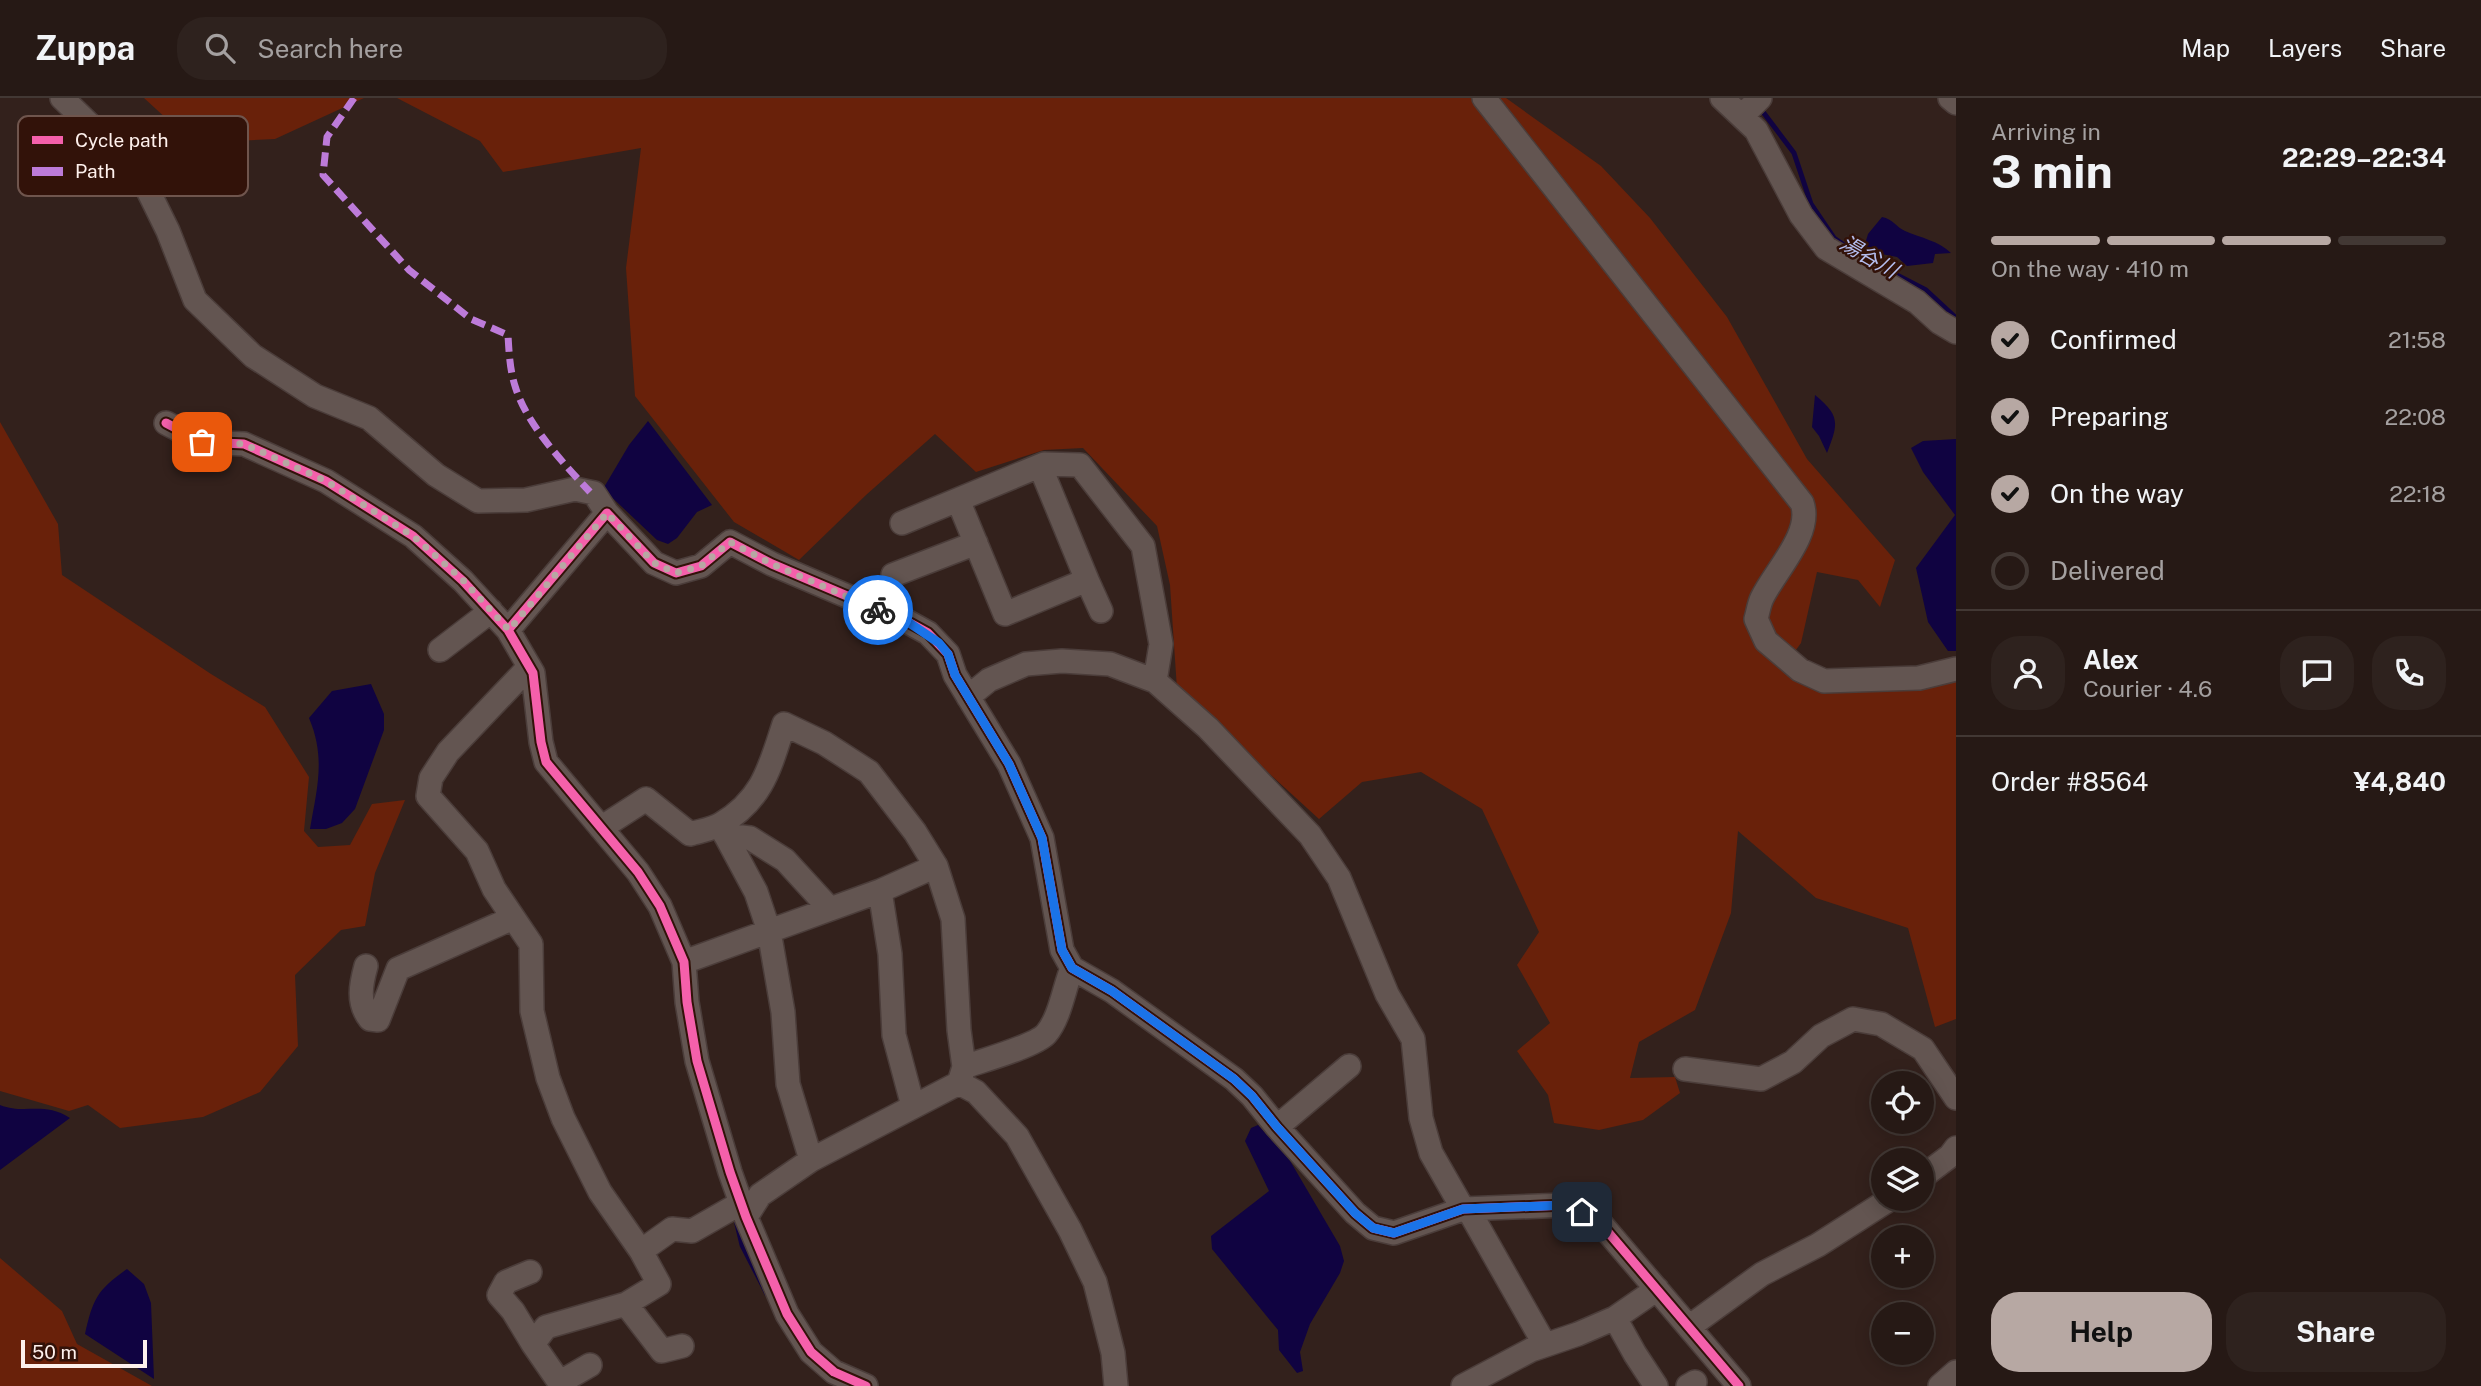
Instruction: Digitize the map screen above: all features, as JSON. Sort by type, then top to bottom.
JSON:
[{"type":"street","points":[[62,98],[81,116]]},
{"type":"street","points":[[1484,98],[1802,503],[1802,531],[1762,598],[1756,619],[1766,641],[1800,670],[1824,681],[1919,678],[1956,669]]},
{"type":"street","points":[[1722,98],[1756,130],[1801,215],[1826,248],[1917,302],[1938,322],[1956,332]]},
{"type":"street","points":[[1742,116],[1760,98]]},
{"type":"street","points":[[1950,98],[1956,103]]},
{"type":"street","points":[[151,196],[168,231],[195,300],[253,356],[315,396],[369,418],[436,475],[478,501],[526,500],[575,489],[594,493],[607,513],[654,563],[676,573],[701,566],[730,542],[772,564],[908,622],[939,643],[948,654],[955,675],[1009,764],[1042,838],[1062,950],[1072,968],[1112,991],[1234,1079],[1355,1213],[1373,1228],[1394,1233],[1466,1209],[1566,1205],[1602,1225],[1739,1386]]},
{"type":"street","points":[[166,423],[202,442],[244,444],[326,481],[413,536],[463,580],[509,630],[533,673],[541,742],[547,762],[638,872],[660,906],[684,962],[687,1002],[697,1061],[743,1210],[787,1314],[811,1352],[834,1372],[866,1386]]},
{"type":"street","points":[[902,523],[1040,466],[1080,465],[1143,546],[1161,645],[1155,681]]},
{"type":"street","points":[[1040,466],[1101,611]]},
{"type":"street","points":[[958,500],[1005,614],[1087,580]]},
{"type":"street","points":[[509,630],[607,513]]},
{"type":"street","points":[[893,575],[976,543]]},
{"type":"street","points":[[440,650],[491,611]]},
{"type":"street","points":[[968,697],[989,680],[1026,664],[1062,661],[1110,664],[1155,681],[1208,728],[1310,835],[1339,878],[1387,994],[1413,1039],[1421,1118],[1431,1153],[1545,1345]]},
{"type":"street","points":[[529,667],[448,752],[430,778],[428,796],[477,851],[494,889],[531,944],[531,1012],[548,1078],[600,1192],[641,1251],[659,1284],[626,1304],[546,1327],[533,1344]]},
{"type":"street","points":[[723,830],[754,798],[772,762],[784,724],[824,743],[869,772],[915,832],[936,866],[953,919],[961,1075],[1017,1136],[1070,1230],[1095,1282],[1113,1353],[1116,1386]]},
{"type":"street","points":[[601,828],[646,799],[690,834],[723,830],[750,838],[785,860],[830,909]]},
{"type":"street","points":[[723,830],[756,892],[769,931],[783,1012],[788,1084],[811,1160]]},
{"type":"street","points":[[684,962],[880,891],[936,866]]},
{"type":"street","points":[[880,891],[890,954],[894,1035],[913,1106]]},
{"type":"street","points":[[366,966],[361,985],[363,1010],[370,1019],[379,1020],[398,969],[513,918]]},
{"type":"street","points":[[641,1251],[672,1229],[692,1231],[743,1210],[811,1160],[913,1106],[961,1075],[1045,1036],[1055,1017],[1072,968]]},
{"type":"street","points":[[1685,1069],[1761,1079],[1793,1062],[1821,1037],[1853,1019],[1881,1024],[1923,1049],[1956,1098]]},
{"type":"street","points":[[1277,1127],[1349,1066]]},
{"type":"street","points":[[1934,1168],[1956,1148]]},
{"type":"street","points":[[1689,1327],[1762,1274],[1818,1245],[1871,1211]]},
{"type":"street","points":[[530,1272],[506,1283],[499,1295],[513,1311],[561,1385],[590,1365]]},
{"type":"street","points":[[1463,1386],[1531,1350],[1615,1318],[1657,1289]]},
{"type":"street","points":[[626,1304],[662,1351],[682,1346]]},
{"type":"street","points":[[1615,1318],[1634,1354],[1656,1386]]},
{"type":"street","points":[[1940,1386],[1956,1372]]},
{"type":"shaded area","points":[[144,98],[364,98],[275,139],[248,140],[248,116],[164,116]]},
{"type":"shaded area","points":[[397,98],[1506,98],[1601,166],[1650,218],[1727,317],[1807,459],[1895,560],[1880,607],[1858,580],[1817,572],[1801,643],[1785,665],[1821,691],[1956,679],[1956,1019],[1935,1027],[1908,928],[1816,898],[1738,831],[1731,913],[1695,1010],[1639,1042],[1630,1078],[1675,1077],[1680,1093],[1643,1120],[1599,1130],[1554,1123],[1548,1095],[1517,1051],[1550,1023],[1517,965],[1539,932],[1482,809],[1421,772],[1362,782],[1319,819],[1177,689],[1170,585],[1157,526],[1083,448],[1044,450],[976,472],[935,434],[866,495],[799,560],[734,522],[635,396],[626,268],[641,148],[503,172],[480,141]]},
{"type":"shaded area","points":[[1882,217],[1905,231],[1941,245],[1951,253],[1935,254],[1933,263],[1907,266],[1897,257],[1871,252],[1865,244],[1868,234]]},
{"type":"shaded area","points":[[1815,395],[1829,409],[1835,421],[1827,453],[1812,427]]},
{"type":"shaded area","points":[[648,421],[712,505],[697,512],[677,538],[668,544],[657,540],[603,489],[629,445]]},
{"type":"shaded area","points":[[0,422],[58,524],[62,575],[265,707],[309,777],[304,831],[318,847],[350,845],[372,804],[405,800],[375,873],[365,926],[341,930],[295,975],[298,1046],[260,1092],[203,1117],[120,1128],[88,1105],[69,1111],[0,1091]]},
{"type":"shaded area","points":[[1956,439],[1956,651],[1948,651],[1928,622],[1916,568],[1955,515],[1923,472],[1911,448],[1923,441]]},
{"type":"shaded area","points":[[371,684],[384,714],[384,730],[355,809],[342,823],[326,829],[310,829],[319,760],[309,718],[332,691]]},
{"type":"shaded area","points":[[0,1105],[18,1109],[51,1110],[70,1118],[0,1170]]},
{"type":"shaded area","points":[[1258,1125],[1289,1159],[1340,1246],[1344,1261],[1340,1273],[1310,1324],[1300,1352],[1303,1371],[1297,1373],[1279,1350],[1278,1330],[1212,1249],[1211,1236],[1269,1191],[1245,1141],[1251,1128]]},
{"type":"shaded area","points":[[0,1258],[62,1311],[77,1344],[152,1386],[0,1386]]},
{"type":"shaded area","points":[[127,1269],[144,1284],[151,1303],[154,1379],[85,1334],[98,1296]]},
{"type":"waterway","name":"湯谷川","points":[[1760,108],[1794,153],[1811,204],[1834,238],[1854,252]]},
{"type":"waterway","name":"湯谷川","points":[[1862,257],[1926,290],[1956,318]]},
{"type":"waterway","points":[[736,1220],[742,1245],[767,1294]]},
{"type":"marked path","points":[[354,98],[327,137],[323,175],[409,270],[471,319],[508,335],[512,376],[529,417],[548,444],[590,492]]},
{"type":"cycle path","points":[[166,423],[202,442],[244,444],[326,481],[413,536],[463,581],[508,630],[533,673],[546,762],[638,872],[660,906],[684,962],[687,1002],[697,1061],[746,1217],[787,1314],[811,1352],[834,1372],[866,1386]]},
{"type":"cycle path","points":[[508,630],[607,513],[654,563],[676,573],[701,566],[730,542],[772,564],[928,633],[948,654],[955,675],[1009,764],[1042,838],[1062,950],[1072,968],[1112,991],[1234,1079],[1355,1213],[1373,1228],[1394,1233],[1463,1209],[1566,1205],[1602,1225],[1739,1386]]},
{"type":"way so far","points":[[202,442],[244,444],[326,481],[413,536],[463,580],[509,630],[607,513],[654,563],[676,573],[701,566],[730,542],[772,564],[878,610]]},
{"type":"route","points":[[878,610],[908,622],[928,633],[939,643],[948,654],[955,675],[1009,764],[1042,838],[1062,950],[1072,968],[1112,991],[1234,1079],[1355,1213],[1373,1228],[1394,1233],[1463,1209],[1566,1205],[1582,1212]]}]
